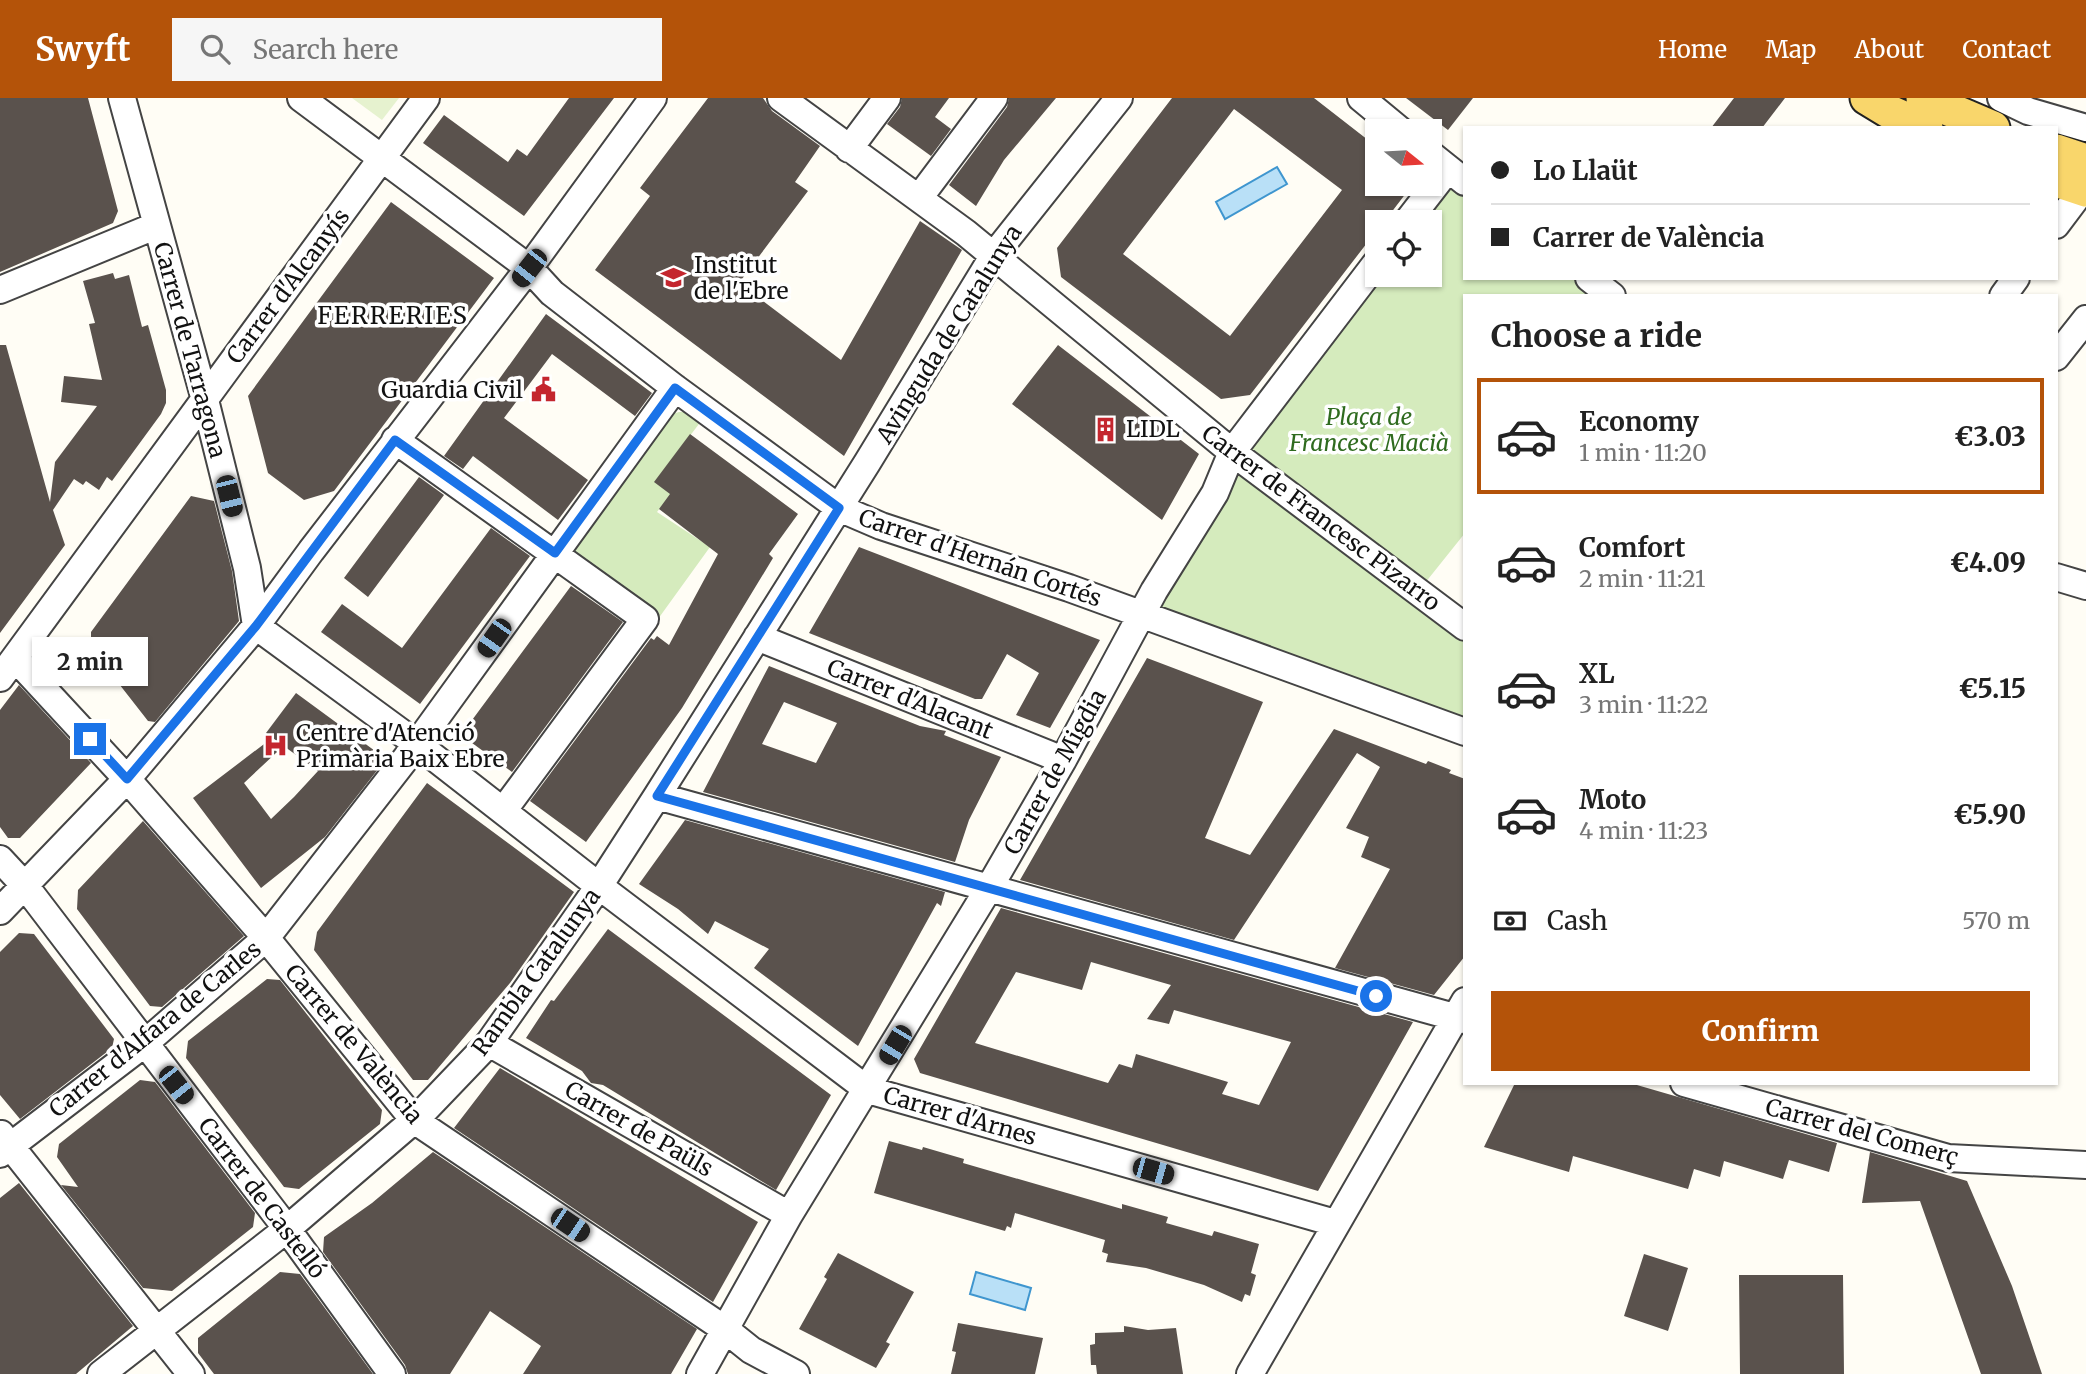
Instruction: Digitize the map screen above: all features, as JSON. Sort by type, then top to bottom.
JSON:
[{"type":"main road","points":[[1867,98],[1922,126]]},
{"type":"main road","points":[[1923,98],[1988,126]]},
{"type":"main road","points":[[2058,154],[2078,180]]},
{"type":"street","name":"Carrer d'Alcanyís","points":[[8,668],[426,98]]},
{"type":"street","points":[[0,911],[127,779],[256,626],[395,440],[529,268],[653,98]]},
{"type":"street","name":"Carrer de Francesc Pizarro","points":[[781,98],[994,255],[1232,452],[1463,625]]},
{"type":"street","points":[[849,149],[887,98]]},
{"type":"street","points":[[919,198],[994,98]]},
{"type":"street","name":"Avinguda de Catalunya","points":[[839,508],[994,255],[1119,98]]},
{"type":"street","points":[[1361,98],[1386,119]]},
{"type":"street","points":[[2001,98],[2028,111],[2086,128]]},
{"type":"street","name":"Carrer d'Hernán Cortés","points":[[301,100],[529,268],[552,292],[675,388],[839,508],[881,526],[1069,589],[1463,731]]},
{"type":"street","name":"Carrer de Tarragona","points":[[125,101],[155,226],[205,400],[247,568],[256,626]]},
{"type":"street","points":[[1416,210],[1447,169]]},
{"type":"street","points":[[2058,221],[2078,180]]},
{"type":"street","points":[[0,290],[155,226]]},
{"type":"street","name":"Carrer de Migdia","points":[[726,1329],[789,1215],[868,1090],[1063,760],[1141,616],[1215,494],[1232,452],[1365,278]]},
{"type":"street","points":[[1592,280],[1609,294]]},
{"type":"street","points":[[2058,354],[2086,319]]},
{"type":"street","name":"Carrer d'Alfara de Carles","points":[[4,1144],[144,1044],[266,938],[417,744],[675,388]]},
{"type":"street","points":[[395,440],[645,619],[503,811]]},
{"type":"street","name":"Rambla Catalunya","points":[[101,1374],[287,1230],[414,1120],[489,1043],[599,886],[839,508]]},
{"type":"street","points":[[2058,578],[2086,586]]},
{"type":"street","points":[[256,626],[417,744],[599,886]]},
{"type":"street","name":"Carrer d'Alacant","points":[[757,637],[1063,760]]},
{"type":"street","name":"Carrer de València","points":[[8,668],[127,779],[266,938],[414,1120],[726,1329],[751,1350],[796,1374]]},
{"type":"street","points":[[657,796],[989,888],[1461,1013],[1335,1223],[1251,1374]]},
{"type":"street","name":"Carrer de Castelló","points":[[0,859],[26,887],[287,1230],[392,1374]]},
{"type":"street","name":"Carrer d'Arnes","points":[[599,886],[868,1090],[1335,1223]]},
{"type":"street","name":"Carrer de Paüls","points":[[489,1043],[789,1215]]},
{"type":"street","name":"Carrer del Comerç","points":[[1691,1085],[1948,1158],[2086,1166]]},
{"type":"street","points":[[4,1144],[191,1374]]},
{"type":"street","points":[[700,1374],[726,1329]]},
{"type":"street","points":[[714,1374],[733,1352],[751,1350]]},
{"type":"green space","points":[[352,98],[399,98],[382,120]]},
{"type":"green space","name":"Plaça de Francesc Macià","points":[[1448,169],[1463,180],[1463,280],[1592,280],[1609,294],[1463,294],[1463,536],[1425,583],[1463,628],[1463,731],[1141,616],[1215,493],[1368,287],[1442,287],[1442,210],[1416,210],[1427,196],[1442,196],[1442,177]]},
{"type":"green space","points":[[688,412],[702,420],[660,475],[676,488],[657,512],[710,547],[658,619],[568,550],[669,415]]},
{"type":"water","points":[[1277,167],[1287,184],[1225,219],[1216,202]]},
{"type":"water","points":[[976,1272],[1031,1288],[1025,1310],[970,1294]]},
{"type":"building","points":[[0,98],[88,98],[118,211],[113,223],[0,272]]},
{"type":"building","points":[[569,98],[614,98],[524,216],[423,143],[444,115],[508,162],[517,149],[527,156]]},
{"type":"building","name":"Institut de l'Ebre","points":[[708,98],[763,98],[772,111],[820,146],[795,182],[808,191],[739,283],[841,360],[920,221],[962,250],[844,456],[595,270],[650,196],[640,188]]},
{"type":"building","points":[[902,98],[949,98],[935,117],[951,129],[931,156],[887,124],[900,107]]},
{"type":"building","points":[[1009,98],[1056,98],[1004,160],[976,206],[949,185],[1007,107]]},
{"type":"building","points":[[1172,98],[1314,98],[1365,138],[1365,196],[1404,196],[1393,210],[1365,210],[1365,246],[1250,395],[1221,399],[1061,277],[1057,248]],"holes":[[[1234,109],[1342,190],[1230,336],[1123,254]]]},
{"type":"building","points":[[1406,98],[1473,98],[1448,130],[1442,125],[1442,119],[1434,119]]},
{"type":"building","points":[[1734,98],[1785,98],[1764,126],[1713,126]]},
{"type":"building","points":[[391,202],[494,278],[334,491],[304,500],[268,473],[248,396]]},
{"type":"building","points":[[113,273],[115,279],[129,275],[142,327],[148,325],[166,390],[166,403],[161,414],[112,481],[107,477],[99,490],[86,481],[83,485],[74,479],[53,510],[65,545],[0,633],[0,345],[6,345],[50,502],[55,462],[97,406],[61,402],[64,376],[102,380],[89,324],[95,323],[83,281]]},
{"type":"building","points":[[546,314],[652,393],[635,416],[552,354],[504,418],[588,480],[558,520],[473,456],[463,469],[444,456]]},
{"type":"building","name":"LIDL","points":[[1058,345],[1199,454],[1162,520],[1012,404]]},
{"type":"building","points":[[690,434],[798,514],[769,554],[773,558],[682,708],[586,842],[530,801],[651,638],[654,640],[657,636],[669,645],[718,554],[659,509],[670,494],[654,482]]},
{"type":"building","points":[[419,477],[444,495],[368,597],[344,578]]},
{"type":"building","points":[[191,496],[214,501],[232,571],[239,621],[155,722],[148,721],[91,648],[91,632]]},
{"type":"building","points":[[491,528],[530,556],[420,704],[321,632],[342,604],[402,648]]},
{"type":"building","points":[[859,547],[1100,640],[1050,728],[1016,715],[1039,673],[1007,654],[982,699],[975,699],[809,633]]},
{"type":"building","points":[[571,586],[623,622],[512,772],[461,735]]},
{"type":"building","points":[[1147,658],[1263,702],[1205,838],[1250,855],[1334,729],[1426,764],[1428,761],[1463,778],[1463,959],[1434,995],[1335,968],[1390,869],[1361,857],[1369,837],[1346,828],[1380,767],[1357,753],[1234,940],[1020,880]]},
{"type":"building","points":[[769,666],[920,726],[946,731],[944,735],[1001,757],[969,820],[955,862],[703,792]],"holes":[[[784,702],[837,723],[816,763],[762,744]]]},
{"type":"building","points":[[19,685],[91,763],[20,838],[8,838],[0,827],[0,710]]},
{"type":"building","points":[[296,693],[386,759],[325,837],[261,888],[193,798],[268,741],[277,752],[244,783],[271,819],[294,797],[318,771],[266,733]]},
{"type":"building","points":[[427,783],[574,892],[510,983],[428,1080],[413,1080],[314,950],[317,932]]},
{"type":"building","points":[[685,820],[945,892],[941,906],[937,903],[858,1046],[754,968],[769,949],[715,921],[708,934],[678,909],[639,884]]},
{"type":"building","points":[[143,821],[244,936],[162,1007],[150,1006],[77,909],[78,890]]},
{"type":"building","points":[[1001,908],[1413,1022],[1318,1191],[920,1073],[914,1059]],"holes":[[[1091,962],[1171,985],[1147,1019],[1169,1024],[1174,1010],[1291,1042],[1259,1105],[1222,1094],[1228,1082],[1136,1054],[1132,1068],[1119,1064],[1108,1083],[975,1043],[1016,972],[1082,990]]]},
{"type":"building","points":[[608,929],[831,1095],[776,1190],[603,1085],[591,1083],[582,1071],[526,1038],[551,1000],[554,1001]]},
{"type":"building","points":[[19,933],[34,934],[114,1039],[112,1048],[20,1119],[0,1095],[0,952]]},
{"type":"building","points":[[267,979],[280,980],[382,1110],[380,1124],[299,1189],[284,1187],[186,1058],[188,1041]]},
{"type":"building","points":[[500,1068],[758,1222],[713,1302],[454,1128]]},
{"type":"building","points":[[140,1080],[155,1082],[255,1213],[253,1227],[172,1291],[143,1288],[61,1185],[78,1187],[57,1157],[59,1144]]},
{"type":"building","points":[[1514,1085],[1637,1085],[1837,1143],[1829,1172],[1789,1160],[1783,1179],[1724,1161],[1720,1177],[1694,1169],[1688,1189],[1573,1156],[1569,1172],[1484,1147]]},
{"type":"building","points":[[889,1141],[922,1150],[923,1147],[964,1159],[963,1163],[1122,1209],[1122,1204],[1168,1217],[1166,1223],[1212,1236],[1214,1231],[1259,1244],[1251,1273],[1256,1275],[1250,1296],[1245,1294],[1242,1302],[1204,1285],[1146,1268],[1106,1262],[1108,1254],[1102,1252],[1105,1240],[1015,1213],[1011,1228],[1007,1226],[1005,1231],[874,1193]]},
{"type":"building","points":[[433,1152],[697,1329],[671,1374],[523,1374],[541,1346],[490,1311],[450,1374],[408,1374],[405,1365],[323,1252],[324,1237],[372,1203]]},
{"type":"building","points":[[1870,1152],[1967,1181],[2012,1286],[2042,1374],[1981,1374],[1920,1201],[1862,1203]]},
{"type":"building","points":[[19,1183],[133,1326],[76,1374],[0,1374],[0,1198]]},
{"type":"building","points":[[838,1253],[914,1292],[886,1342],[890,1344],[876,1368],[799,1329]]},
{"type":"building","points":[[1644,1254],[1688,1268],[1668,1331],[1624,1316]]},
{"type":"building","points":[[280,1272],[300,1274],[373,1374],[214,1374],[198,1353],[198,1338]]},
{"type":"building","points":[[1739,1275],[1843,1275],[1844,1374],[1740,1374]]},
{"type":"building","points":[[958,1323],[1043,1338],[1035,1374],[951,1374],[956,1352],[952,1351]]},
{"type":"building","points":[[1124,1326],[1148,1330],[1176,1328],[1183,1374],[1097,1374],[1096,1365],[1091,1365],[1090,1345],[1095,1344],[1095,1333],[1124,1332]]},
{"type":"place","name":"Institut de l'Ebre","points":[[674,278]]},
{"type":"place","name":"Guardia Civil","points":[[543,390]]},
{"type":"place","name":"LIDL","points":[[1106,429]]},
{"type":"place","name":"Centre d'Atenció Primària Baix Ebre","points":[[276,746]]},
{"type":"district","name":"FERRERIES","points":[[393,316]]},
{"type":"route","points":[[90,739],[127,779],[256,626],[395,440],[555,553],[675,388],[839,508],[657,796],[1376,996]]}]
